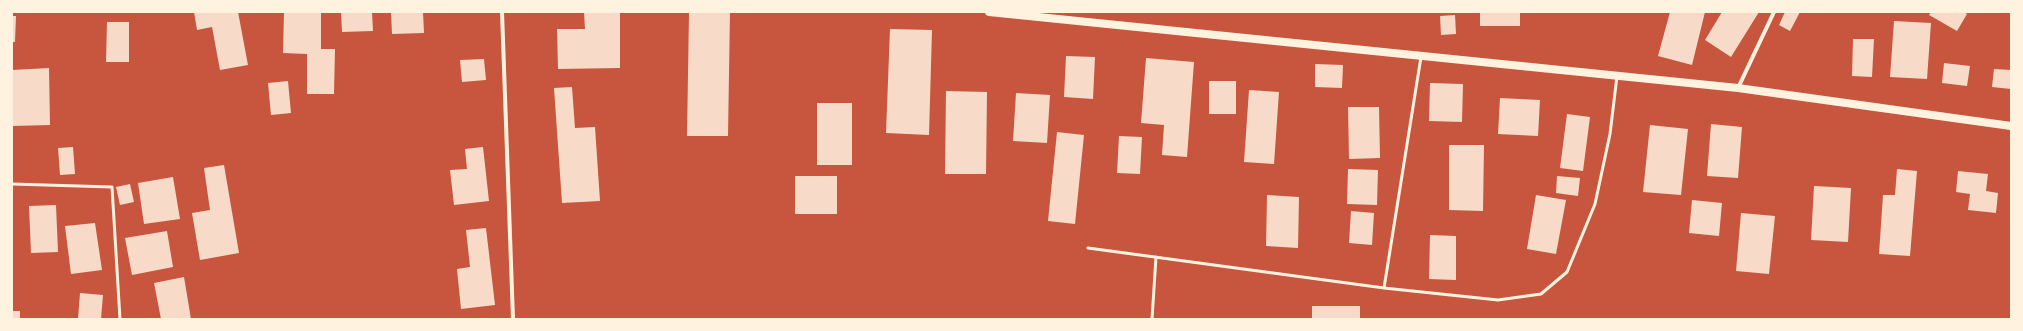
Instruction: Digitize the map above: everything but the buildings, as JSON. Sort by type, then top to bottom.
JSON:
[{"type":"main road","points":[[989,12],[1738,88],[2011,126]]},
{"type":"street","points":[[502,12],[513,319]]},
{"type":"street","points":[[1738,88],[1774,12]]},
{"type":"lane","points":[[1384,288],[1421,56]]},
{"type":"lane","points":[[1088,248],[1384,288],[1498,300],[1541,294],[1567,272],[1595,204],[1610,134],[1617,76]]},
{"type":"lane","points":[[12,184],[112,187],[120,319]]},
{"type":"lane","points":[[1152,319],[1156,257]]}]
